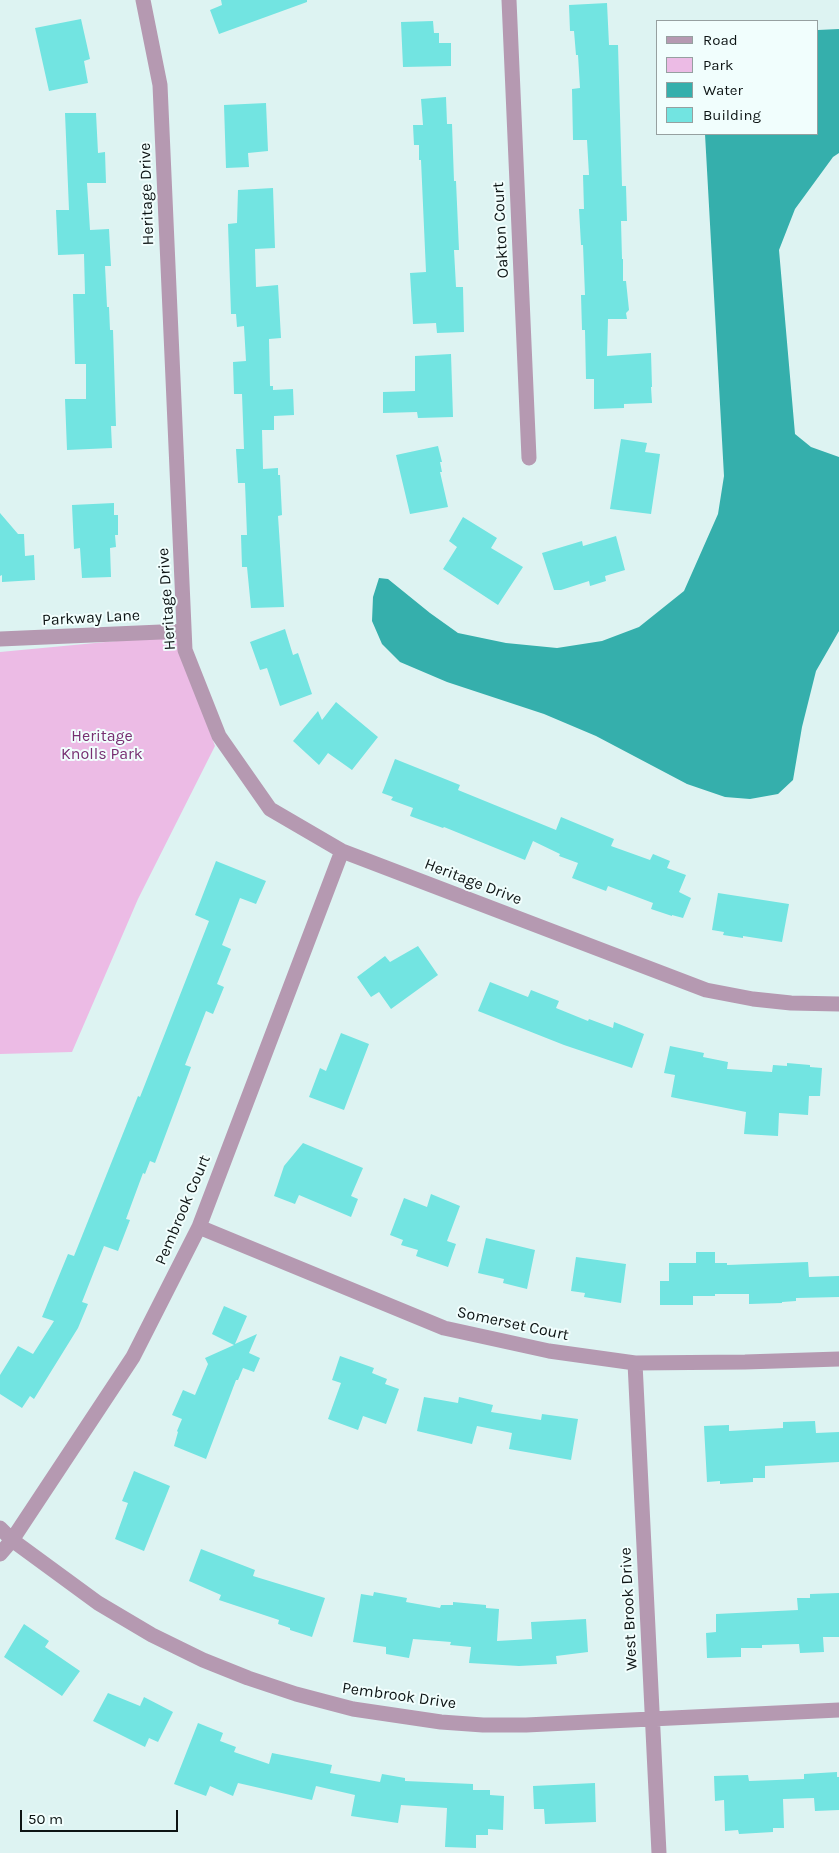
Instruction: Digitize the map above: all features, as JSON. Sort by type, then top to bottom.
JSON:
[{"type":"street","name":"Heritage Drive","points":[[143,0],[160,85],[184,631],[186,650],[219,736],[270,809],[342,851],[706,990],[752,999],[791,1003],[839,1004]]},
{"type":"street","name":"Oakton Court","points":[[509,0],[529,458]]},
{"type":"street","name":"Parkway Lane","points":[[0,640],[184,631]]},
{"type":"street","name":"Pembrook Court","points":[[0,1554],[12,1540],[133,1357],[199,1227],[342,851]]},
{"type":"street","name":"Somerset Court","points":[[199,1227],[444,1328],[549,1351],[635,1363],[745,1362],[839,1358]]},
{"type":"street","name":"West Brook Drive","points":[[635,1363],[659,1853]]},
{"type":"street","name":"Pembrook Drive","points":[[0,1528],[12,1540],[98,1604],[152,1635],[203,1660],[248,1678],[353,1709],[401,1717],[483,1725],[526,1725],[839,1710]]},
{"type":"green space","name":"Heritage Knolls Park","points":[[180,635],[181,654],[215,746],[138,899],[72,1052],[0,1054],[0,652]]},
{"type":"water","points":[[839,29],[839,153],[833,157],[795,209],[779,250],[795,434],[811,447],[839,457],[839,631],[816,671],[802,727],[793,780],[778,794],[750,799],[725,797],[687,784],[596,736],[544,714],[447,682],[400,662],[382,644],[372,621],[373,597],[379,578],[388,579],[458,633],[506,643],[557,648],[602,641],[639,627],[684,591],[718,514],[724,476],[705,135],[819,135],[819,30]]},
{"type":"building","points":[[221,0],[307,0],[307,2],[219,34],[210,10],[222,5]]},
{"type":"building","points":[[607,3],[609,45],[618,45],[622,186],[626,186],[627,221],[621,221],[622,259],[623,281],[626,281],[629,310],[626,313],[627,319],[608,319],[607,356],[651,353],[652,403],[624,404],[624,408],[594,409],[594,379],[586,379],[585,330],[582,330],[581,295],[585,295],[579,209],[584,209],[583,175],[589,175],[587,140],[573,140],[572,89],[580,88],[574,31],[570,31],[569,5]]},
{"type":"building","points":[[81,19],[90,59],[84,61],[88,83],[49,91],[35,28]]},
{"type":"building","points":[[433,21],[434,33],[439,33],[439,43],[451,43],[451,66],[403,67],[401,22]]},
{"type":"building","points":[[446,97],[447,124],[452,124],[454,181],[456,181],[459,250],[454,250],[456,287],[463,287],[464,332],[437,333],[436,323],[413,324],[410,273],[426,272],[421,160],[419,160],[419,145],[414,145],[413,125],[423,125],[421,99]]},
{"type":"building","points":[[266,103],[268,151],[248,153],[249,167],[226,168],[224,105]]},
{"type":"building","points":[[65,113],[96,113],[98,153],[105,152],[106,183],[87,183],[90,230],[109,229],[111,266],[105,266],[107,307],[109,307],[110,330],[113,330],[116,426],[111,426],[112,448],[67,450],[65,399],[86,399],[86,364],[75,364],[73,294],[85,294],[84,254],[58,255],[56,210],[69,210]]},
{"type":"building","points":[[273,188],[275,248],[255,249],[256,287],[278,285],[281,338],[269,339],[270,386],[273,386],[273,390],[293,389],[294,415],[274,416],[274,430],[262,430],[263,469],[278,468],[278,475],[280,475],[282,515],[278,516],[284,607],[251,608],[247,567],[242,567],[241,535],[247,535],[245,483],[238,483],[236,449],[244,449],[242,394],[234,394],[233,362],[246,361],[244,326],[237,327],[236,314],[231,314],[228,224],[237,223],[238,190]]},
{"type":"building","points":[[451,354],[453,417],[418,418],[417,412],[383,413],[383,392],[415,391],[415,356]]},
{"type":"building","points":[[621,439],[647,443],[645,452],[660,454],[651,514],[610,509]]},
{"type":"building","points":[[438,446],[442,462],[440,462],[442,472],[440,472],[448,507],[410,514],[396,455]]},
{"type":"building","points":[[114,503],[114,515],[118,515],[118,535],[115,535],[116,547],[110,548],[111,577],[82,578],[80,548],[74,549],[72,505]]},
{"type":"building","points":[[0,513],[18,534],[24,534],[25,556],[34,555],[35,580],[2,582],[2,575],[0,576]]},
{"type":"building","points":[[463,517],[497,538],[491,548],[523,567],[498,605],[443,569],[457,547],[449,541]]},
{"type":"building","points":[[616,536],[625,570],[605,576],[606,581],[590,586],[589,581],[561,590],[554,590],[542,553],[582,541],[583,546]]},
{"type":"building","points":[[285,629],[293,655],[298,653],[312,694],[280,706],[267,668],[260,670],[250,642]]},
{"type":"building","points":[[336,702],[378,737],[352,770],[328,753],[319,765],[293,741],[318,711],[322,720]]},
{"type":"building","points":[[395,759],[460,785],[458,790],[556,830],[561,817],[614,839],[611,846],[650,860],[653,854],[670,861],[667,868],[686,875],[679,892],[691,898],[683,918],[651,909],[653,903],[608,886],[606,891],[572,878],[578,863],[559,856],[560,854],[533,841],[525,860],[444,827],[410,816],[413,808],[391,800],[393,797],[382,793]]},
{"type":"building","points":[[216,861],[266,881],[256,904],[240,898],[222,945],[231,949],[217,984],[224,987],[213,1014],[206,1011],[185,1065],[191,1067],[155,1163],[150,1161],[145,1174],[143,1173],[126,1219],[130,1220],[118,1251],[104,1246],[82,1302],[88,1304],[78,1328],[34,1399],[30,1396],[22,1408],[0,1394],[0,1375],[18,1346],[33,1354],[54,1321],[42,1317],[68,1254],[74,1256],[138,1096],[140,1097],[209,921],[195,915]]},
{"type":"building","points":[[718,893],[789,904],[782,942],[723,935],[724,932],[712,930]]},
{"type":"building","points":[[418,946],[438,975],[391,1009],[379,992],[371,997],[357,977],[385,956],[390,962]]},
{"type":"building","points":[[490,982],[528,997],[531,990],[559,1001],[556,1008],[588,1021],[589,1019],[613,1028],[614,1022],[644,1034],[632,1068],[564,1045],[478,1011]]},
{"type":"building","points":[[341,1033],[369,1044],[344,1110],[309,1097],[320,1068],[326,1071]]},
{"type":"building","points":[[670,1046],[704,1053],[703,1057],[728,1062],[727,1069],[772,1072],[773,1065],[787,1066],[787,1063],[822,1068],[820,1096],[809,1096],[808,1115],[779,1113],[778,1136],[744,1134],[746,1112],[671,1097],[675,1075],[664,1073]]},
{"type":"building","points":[[303,1143],[363,1168],[351,1196],[358,1199],[351,1217],[299,1195],[295,1204],[274,1196],[284,1166]]},
{"type":"building","points":[[431,1194],[460,1206],[447,1241],[456,1244],[448,1267],[416,1256],[418,1250],[401,1245],[403,1240],[390,1235],[404,1198],[427,1207]]},
{"type":"building","points":[[486,1238],[535,1250],[527,1289],[503,1283],[504,1279],[478,1273]]},
{"type":"building","points":[[696,1252],[715,1252],[715,1263],[727,1263],[727,1265],[808,1262],[809,1277],[839,1276],[839,1297],[796,1298],[796,1301],[782,1303],[749,1304],[749,1294],[715,1294],[715,1296],[693,1296],[693,1305],[660,1305],[660,1281],[669,1281],[669,1263],[696,1263]]},
{"type":"building","points":[[576,1257],[626,1264],[621,1303],[584,1297],[585,1293],[571,1291]]},
{"type":"building","points":[[224,1306],[247,1316],[235,1344],[257,1334],[249,1353],[260,1358],[254,1372],[243,1368],[238,1380],[236,1380],[206,1459],[174,1446],[182,1419],[172,1415],[183,1390],[195,1395],[208,1364],[205,1358],[234,1345],[212,1334]]},
{"type":"building","points":[[340,1356],[374,1368],[372,1373],[387,1379],[385,1384],[399,1389],[386,1424],[363,1416],[358,1430],[328,1419],[341,1383],[332,1380]]},
{"type":"building","points":[[424,1397],[458,1403],[459,1397],[493,1405],[491,1412],[541,1420],[542,1414],[578,1419],[571,1460],[509,1449],[512,1433],[477,1426],[472,1444],[417,1431]]},
{"type":"building","points":[[815,1421],[816,1433],[839,1432],[839,1462],[765,1466],[765,1478],[753,1478],[753,1482],[720,1484],[720,1481],[707,1482],[704,1426],[729,1425],[729,1431],[783,1428],[783,1422]]},
{"type":"building","points":[[134,1471],[170,1486],[144,1551],[115,1539],[128,1503],[122,1501]]},
{"type":"building","points":[[201,1549],[255,1570],[253,1576],[325,1598],[312,1637],[278,1624],[279,1620],[219,1600],[221,1595],[189,1581]]},
{"type":"building","points":[[374,1592],[407,1598],[406,1602],[440,1608],[441,1605],[453,1605],[453,1602],[486,1605],[486,1608],[499,1609],[497,1641],[532,1639],[531,1622],[586,1619],[588,1652],[556,1656],[557,1664],[519,1666],[469,1663],[471,1647],[450,1645],[451,1642],[413,1639],[409,1658],[386,1654],[386,1647],[353,1642],[361,1594],[373,1596]]},
{"type":"building","points":[[839,1593],[839,1637],[823,1637],[824,1652],[800,1653],[799,1644],[762,1645],[762,1648],[741,1648],[741,1657],[707,1658],[706,1633],[716,1632],[716,1614],[798,1610],[797,1598],[810,1598],[810,1594]]},
{"type":"building","points":[[24,1624],[49,1641],[45,1647],[80,1671],[62,1696],[4,1657]]},
{"type":"building","points":[[108,1693],[140,1706],[144,1697],[173,1712],[158,1742],[149,1738],[145,1747],[93,1721]]},
{"type":"building","points":[[198,1723],[223,1733],[220,1741],[236,1747],[234,1752],[269,1764],[272,1753],[332,1765],[330,1773],[380,1782],[382,1774],[405,1778],[405,1781],[473,1784],[473,1790],[490,1790],[490,1795],[504,1796],[503,1830],[488,1829],[488,1835],[476,1835],[476,1848],[445,1847],[447,1808],[401,1805],[398,1823],[351,1816],[355,1795],[316,1786],[312,1800],[238,1783],[233,1796],[210,1786],[206,1796],[174,1784]]},
{"type":"building","points":[[837,1772],[837,1777],[839,1777],[839,1810],[815,1811],[814,1798],[783,1799],[784,1828],[773,1828],[773,1832],[739,1834],[738,1830],[725,1831],[724,1800],[715,1801],[714,1776],[748,1775],[749,1781],[804,1779],[804,1774]]},
{"type":"building","points":[[595,1783],[596,1822],[545,1824],[544,1809],[534,1809],[533,1786]]}]
